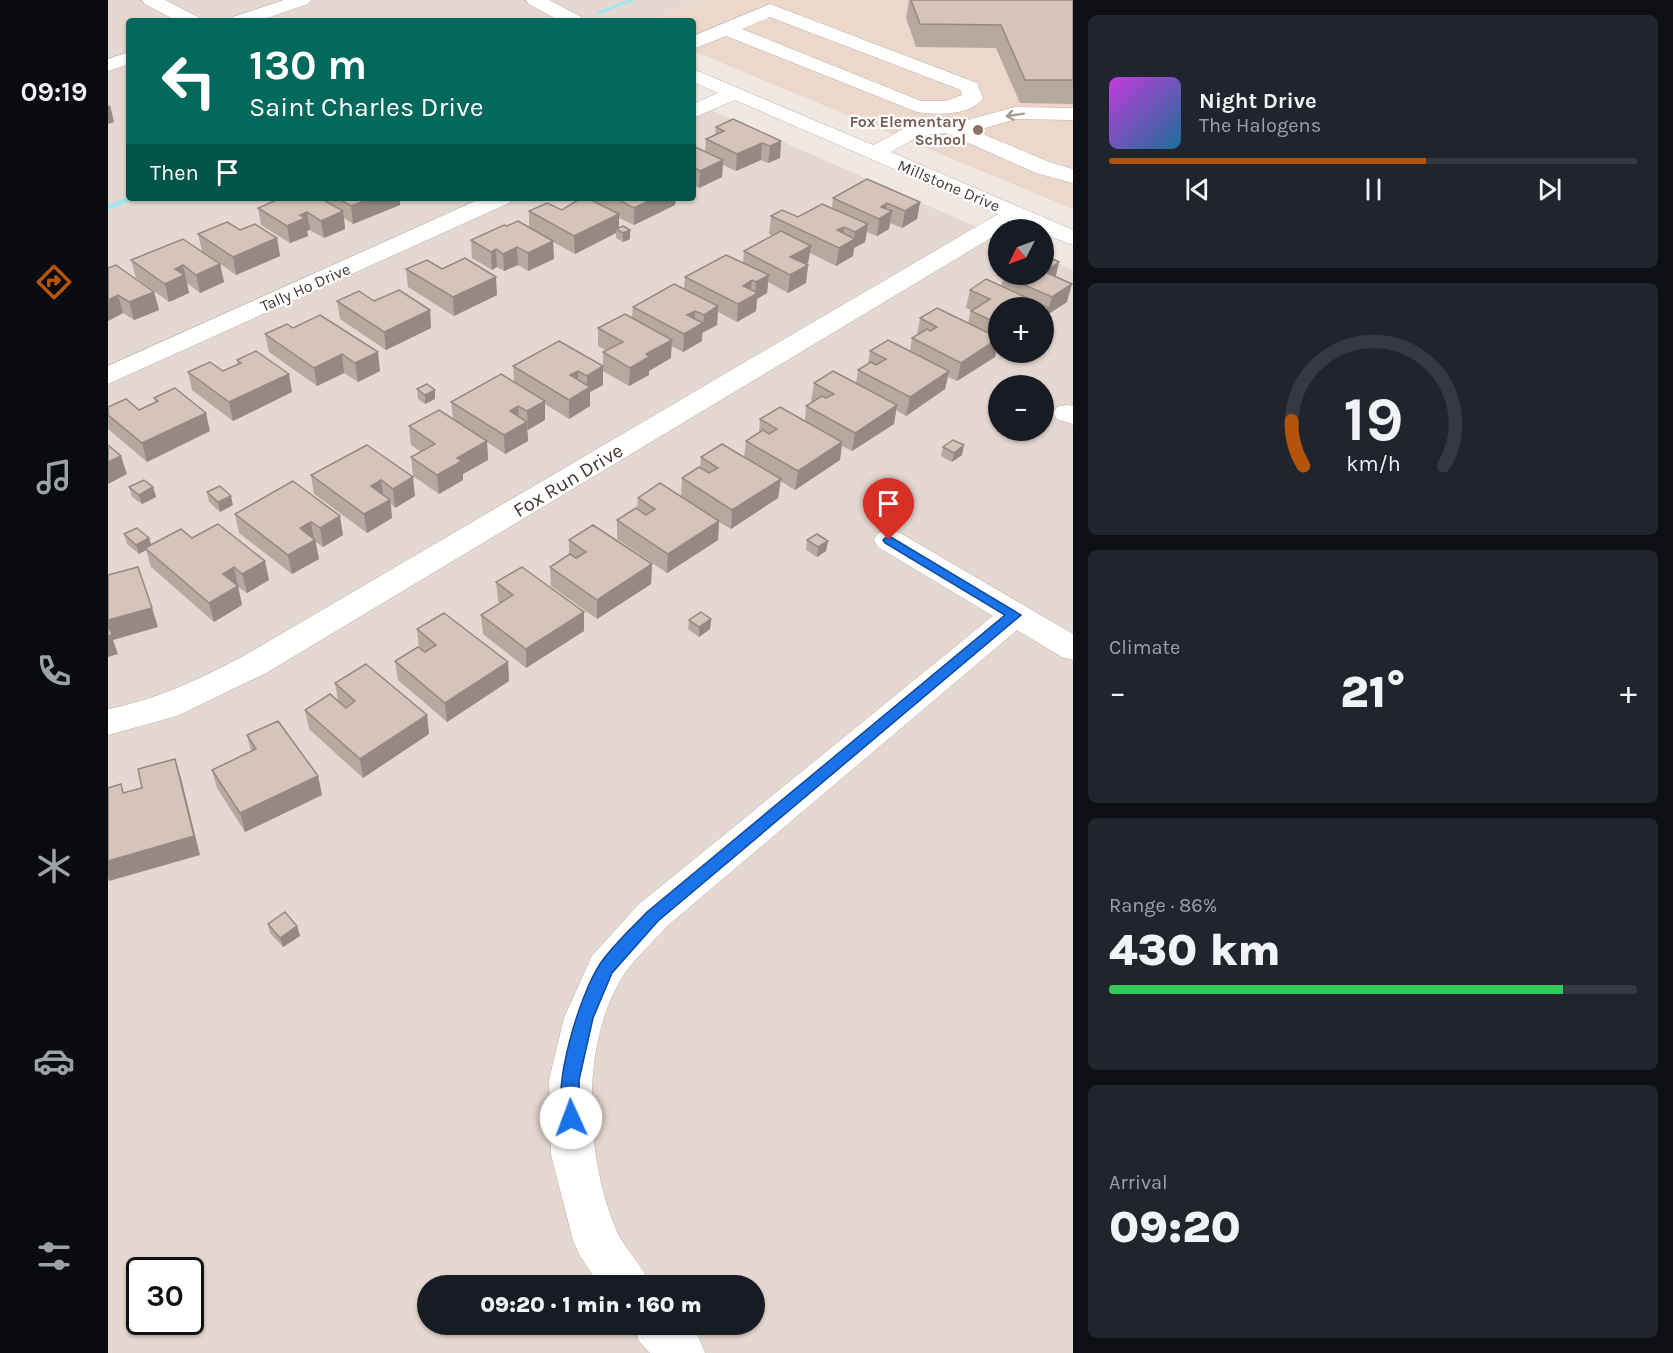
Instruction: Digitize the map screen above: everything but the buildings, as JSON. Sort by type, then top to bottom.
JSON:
[{"type":"street","points":[[151,0],[185,18]]},
{"type":"street","points":[[249,18],[302,0]]},
{"type":"street","points":[[535,0],[568,18]]},
{"type":"street","points":[[696,42],[770,10],[970,87],[973,98],[956,107],[938,110],[917,106],[726,29]]},
{"type":"street","points":[[108,65],[126,59]]},
{"type":"street","name":"Millstone Drive","points":[[696,76],[1073,238]]},
{"type":"street","points":[[696,110],[735,93]]},
{"type":"street","points":[[874,153],[912,132],[925,128],[969,126],[1016,113],[1073,114]]},
{"type":"street","points":[[949,127],[1044,168],[1073,176]]},
{"type":"street","name":"Tally Ho Drive","points":[[108,376],[494,201]]},
{"type":"street","name":"Fox Run Drive","points":[[108,722],[168,705],[212,687],[254,665],[1017,213]]},
{"type":"street","points":[[889,540],[1073,649]]},
{"type":"street","points":[[620,1275],[596,1240],[573,1155],[570,1080],[584,1018],[606,968],[652,916],[1015,615]]},
{"type":"street","points":[[665,1335],[681,1353]]},
{"type":"shaded area","points":[[108,0],[703,0],[658,18],[126,18],[126,201],[696,201],[696,103],[988,232],[988,285],[1054,285],[1054,261],[1073,270],[1073,1353],[108,1353]]},
{"type":"shaded area","name":"Fox Elementary School","points":[[703,0],[1073,0],[1073,209],[696,52],[696,18],[658,18]]},
{"type":"waterway","points":[[598,13],[632,0]]},
{"type":"waterway","points":[[108,208],[126,201]]},
{"type":"place","name":"Fox Elementary School","points":[[978,130]]},
{"type":"route","points":[[571,1118],[570,1080],[584,1018],[606,968],[652,916],[1015,615],[889,540]]}]
